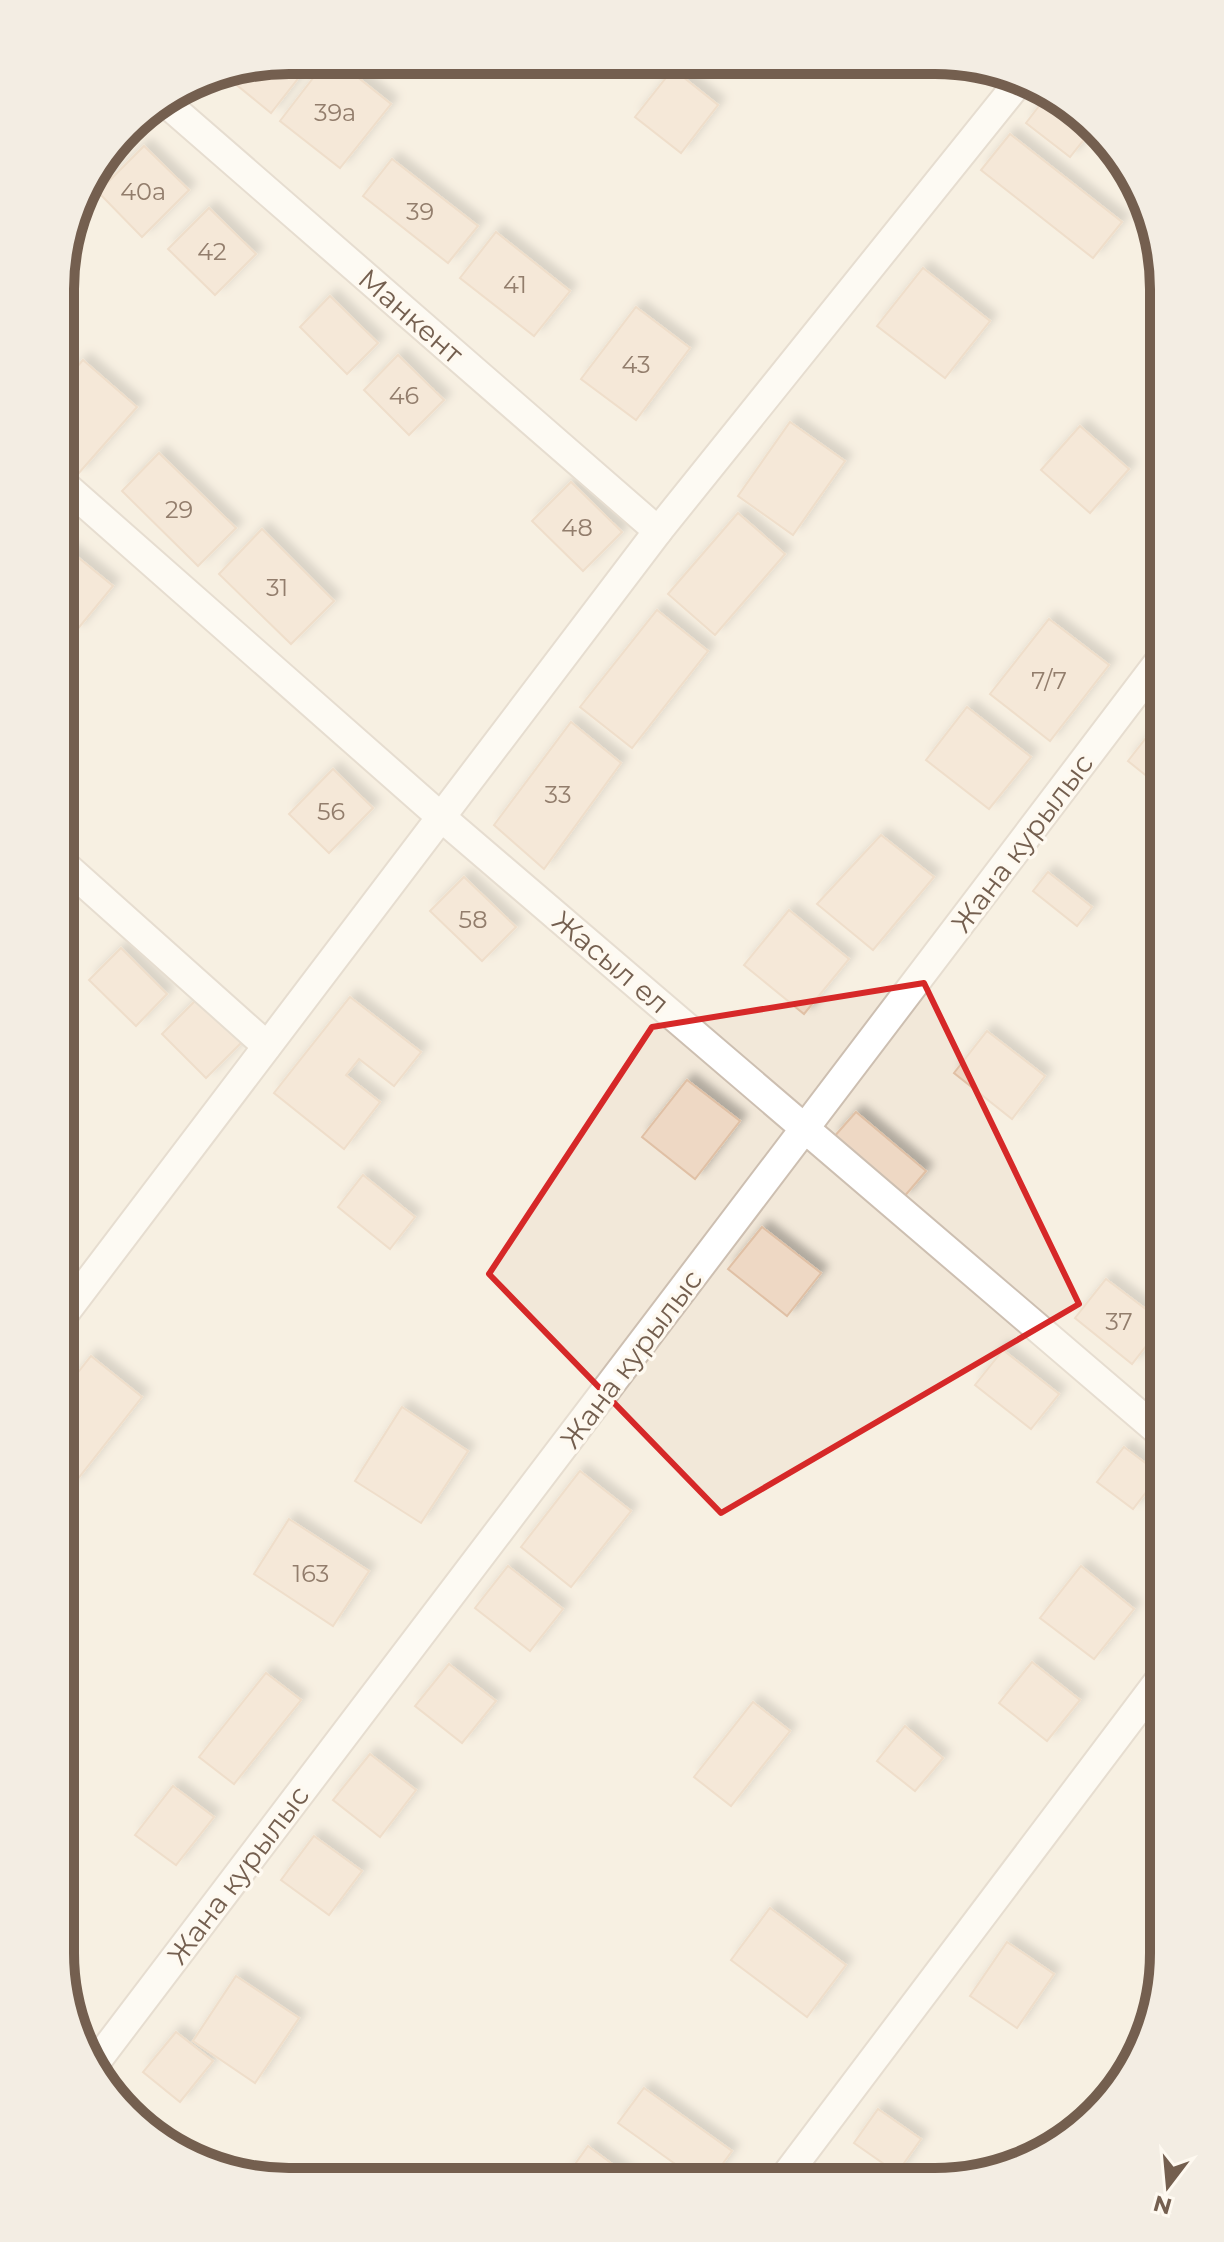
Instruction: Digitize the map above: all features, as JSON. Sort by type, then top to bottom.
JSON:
[{"type":"street","points":[[74,1301],[658,531],[1013,89]]},
{"type":"street","name":"Манкент","points":[[173,109],[658,531]]},
{"type":"street","name":"Жасыл ел","points":[[74,494],[441,817],[1150,1424]]},
{"type":"street","name":"Жана курылыс","points":[[101,2056],[1150,673]]},
{"type":"street","points":[[74,874],[267,1046]]},
{"type":"street","points":[[792,2168],[1150,1693]]},
{"type":"highlighted area","points":[[924,983],[1079,1304],[721,1513],[489,1274],[652,1027]]},
{"type":"shaded area","points":[[949,74],[977,78],[1030,96],[1077,127],[1114,170],[1139,220],[1148,261],[1150,289],[1150,1967],[1139,2022],[1128,2048],[1106,2084],[1066,2124],[1030,2146],[1004,2157],[963,2166],[935,2168],[261,2166],[220,2157],[194,2146],[147,2115],[110,2072],[85,2022],[74,1967],[76,261],[85,220],[103,182],[127,147],[147,127],[194,96],[220,85],[261,76]]},
{"type":"building","points":[[302,74],[271,113],[232,81]]},
{"type":"building","points":[[316,74],[354,74],[391,104],[340,168],[280,121]]},
{"type":"building","points":[[669,74],[679,74],[718,105],[681,153],[635,117]]},
{"type":"building","points":[[1042,103],[1086,136],[1070,157],[1026,123]]},
{"type":"building","points":[[1010,134],[1122,222],[1093,258],[981,170]]},
{"type":"building","points":[[144,146],[189,190],[142,237],[98,192]]},
{"type":"building","points":[[392,159],[478,226],[448,263],[363,196]]},
{"type":"building","points":[[209,208],[256,254],[215,295],[168,249]]},
{"type":"building","points":[[496,232],[570,291],[534,336],[460,278]]},
{"type":"building","points":[[923,268],[990,321],[945,378],[877,326]]},
{"type":"building","points":[[330,296],[378,343],[347,374],[300,327]]},
{"type":"building","points":[[636,307],[690,348],[636,420],[581,379]]},
{"type":"building","points":[[398,355],[444,400],[409,435],[364,390]]},
{"type":"building","points":[[83,360],[137,407],[78,474],[74,470],[74,370]]},
{"type":"building","points":[[790,422],[845,461],[793,535],[738,496]]},
{"type":"building","points":[[1080,426],[1129,469],[1090,513],[1041,470]]},
{"type":"building","points":[[159,453],[236,528],[198,566],[122,491]]},
{"type":"building","points":[[571,482],[622,532],[583,571],[532,521]]},
{"type":"building","points":[[738,513],[785,554],[715,635],[668,594]]},
{"type":"building","points":[[262,529],[334,601],[291,644],[219,574]]},
{"type":"building","points":[[74,554],[113,586],[76,631],[74,629]]},
{"type":"building","points":[[657,610],[708,651],[632,748],[580,707]]},
{"type":"building","points":[[1049,619],[1109,665],[1050,741],[990,694]]},
{"type":"building","points":[[967,707],[1031,757],[989,809],[926,760]]},
{"type":"building","points":[[571,722],[621,763],[544,869],[494,825]]},
{"type":"building","points":[[1150,733],[1150,779],[1128,761]]},
{"type":"building","points":[[333,769],[373,808],[329,853],[289,814]]},
{"type":"building","points":[[881,835],[934,877],[873,950],[817,904]]},
{"type":"building","points":[[1048,872],[1092,907],[1077,926],[1033,891]]},
{"type":"building","points":[[464,877],[516,927],[482,961],[430,911]]},
{"type":"building","points":[[789,910],[849,959],[804,1014],[744,965]]},
{"type":"building","points":[[121,948],[167,994],[136,1026],[89,980]]},
{"type":"building","points":[[199,997],[243,1041],[206,1078],[162,1034]]},
{"type":"building","points":[[350,997],[421,1052],[394,1086],[359,1059],[346,1075],[380,1102],[344,1149],[274,1093]]},
{"type":"building","points":[[987,1031],[1045,1076],[1012,1119],[954,1073]]},
{"type":"building","points":[[687,1080],[740,1121],[695,1179],[642,1137]]},
{"type":"building","points":[[856,1112],[926,1171],[903,1198],[833,1138]]},
{"type":"building","points":[[363,1175],[415,1217],[390,1249],[338,1207]]},
{"type":"building","points":[[762,1227],[821,1273],[787,1316],[728,1269]]},
{"type":"building","points":[[1106,1279],[1150,1312],[1150,1341],[1132,1364],[1075,1318]]},
{"type":"building","points":[[1003,1350],[1059,1394],[1031,1429],[975,1385]]},
{"type":"building","points":[[91,1356],[142,1397],[74,1484],[74,1378]]},
{"type":"building","points":[[402,1407],[468,1451],[421,1523],[355,1481]]},
{"type":"building","points":[[1124,1447],[1150,1466],[1150,1487],[1133,1509],[1097,1482]]},
{"type":"building","points":[[580,1471],[631,1511],[571,1587],[521,1547]]},
{"type":"building","points":[[289,1519],[369,1571],[333,1626],[254,1574]]},
{"type":"building","points":[[508,1566],[563,1609],[530,1651],[475,1608]]},
{"type":"building","points":[[1081,1566],[1134,1609],[1094,1659],[1040,1618]]},
{"type":"building","points":[[1032,1662],[1080,1700],[1047,1741],[999,1703]]},
{"type":"building","points":[[449,1664],[496,1701],[462,1743],[415,1706]]},
{"type":"building","points":[[266,1673],[301,1700],[234,1784],[199,1757]]},
{"type":"building","points":[[753,1702],[790,1731],[731,1806],[694,1777]]},
{"type":"building","points":[[905,1726],[943,1758],[915,1791],[877,1761]]},
{"type":"building","points":[[370,1754],[416,1790],[380,1837],[333,1800]]},
{"type":"building","points":[[173,1786],[214,1817],[176,1865],[135,1835]]},
{"type":"building","points":[[314,1836],[362,1871],[329,1915],[281,1880]]},
{"type":"building","points":[[770,1908],[846,1965],[807,2017],[731,1960]]},
{"type":"building","points":[[1007,1942],[1054,1974],[1017,2028],[970,1996]]},
{"type":"building","points":[[236,1976],[299,2018],[255,2083],[193,2041]]},
{"type":"building","points":[[176,2032],[213,2061],[180,2102],[143,2072]]},
{"type":"building","points":[[644,2088],[732,2151],[720,2168],[681,2168],[618,2123]]},
{"type":"building","points":[[878,2109],[921,2139],[901,2168],[890,2168],[854,2143]]},
{"type":"building","points":[[588,2146],[618,2168],[572,2168]]}]
